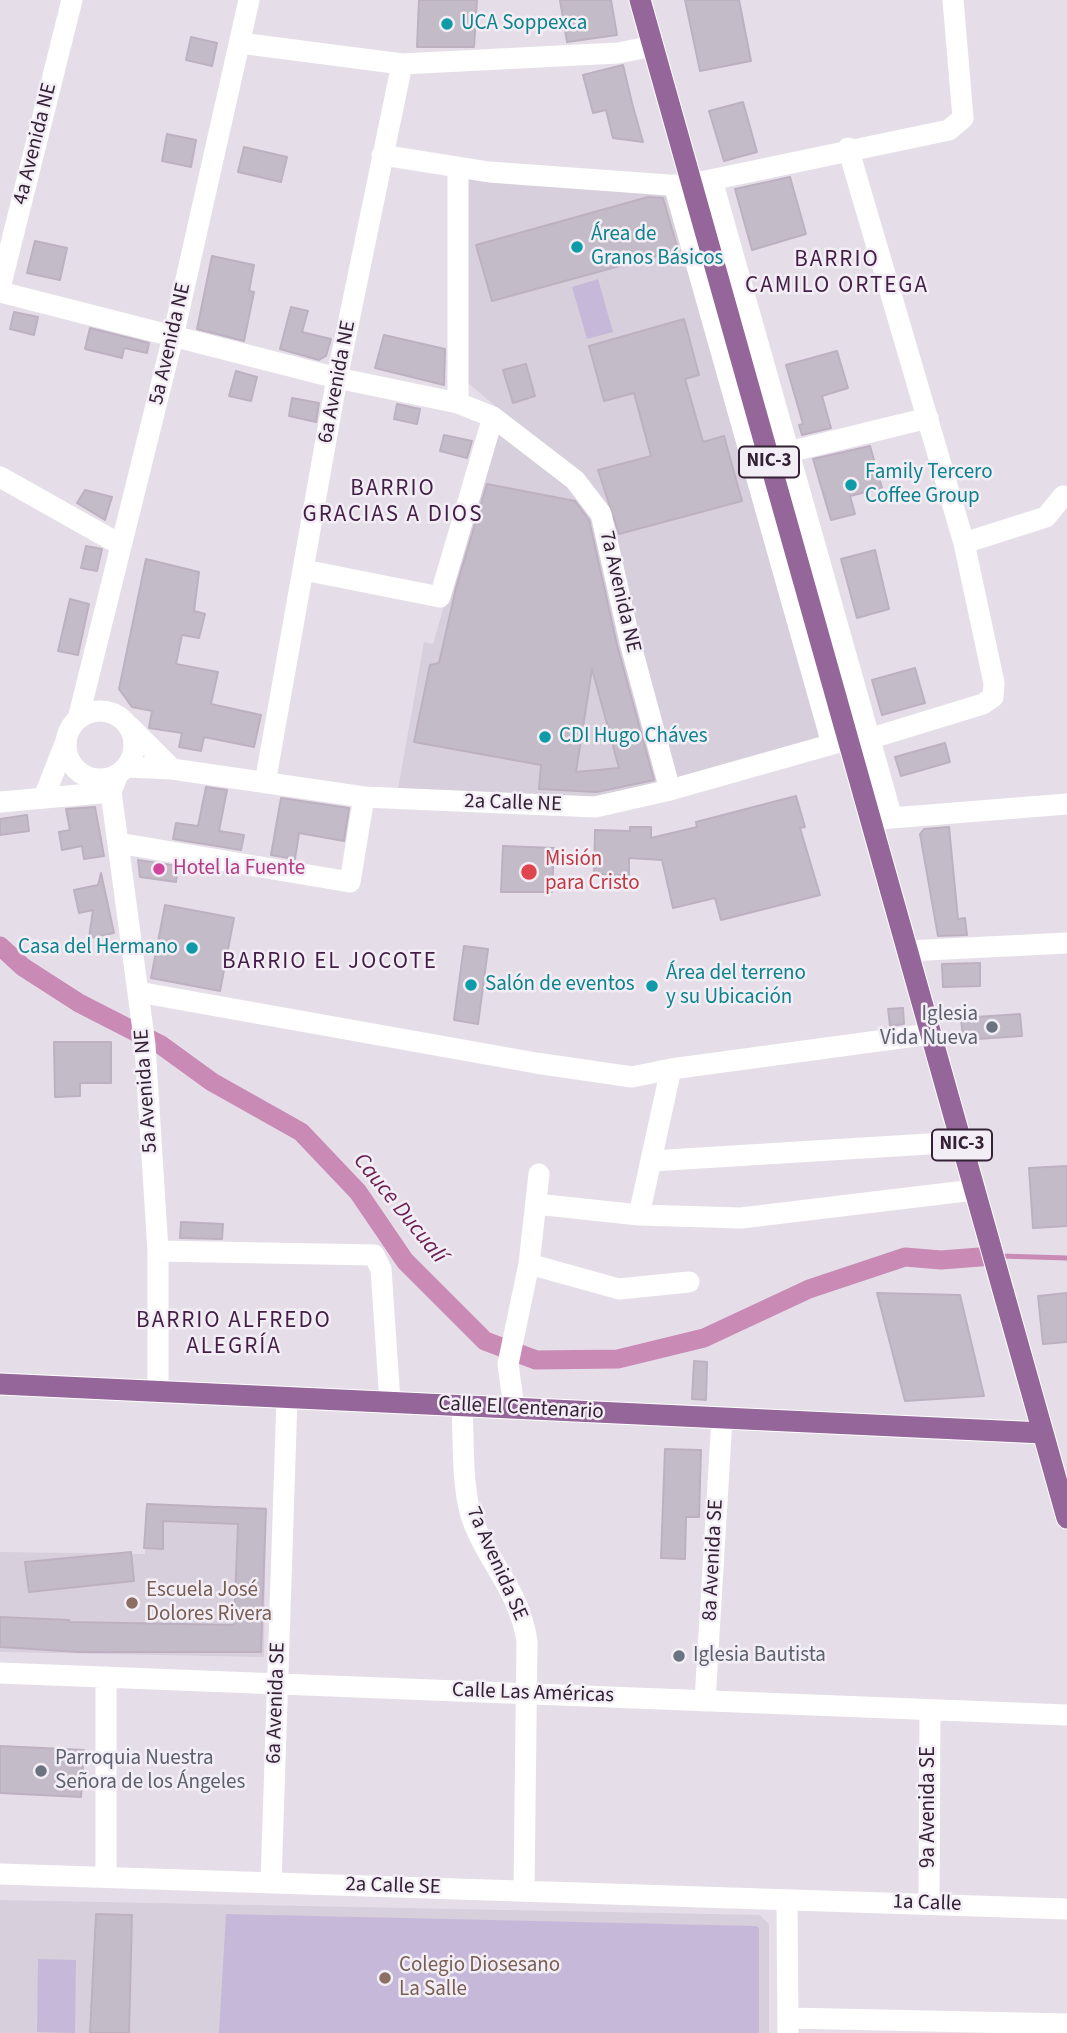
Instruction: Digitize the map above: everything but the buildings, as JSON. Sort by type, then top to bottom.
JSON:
[{"type":"main road","name":"NIC-3","points":[[640,0],[653,46],[682,185],[767,458],[843,743],[870,821],[1067,1518]]},
{"type":"main road","name":"Calle El Centenario","points":[[0,1384],[1043,1433]]},
{"type":"street","name":"4a Avenida NE","points":[[0,290],[72,0]]},
{"type":"street","name":"5a Avenida NE","points":[[78,719],[173,337],[249,0]]},
{"type":"street","points":[[382,155],[458,168],[576,180],[682,185],[848,148],[949,130],[964,118],[953,0]]},
{"type":"street","points":[[240,43],[402,64],[618,53],[653,46]]},
{"type":"street","name":"6a Avenida NE","points":[[265,783],[337,378],[402,64]]},
{"type":"street","points":[[848,148],[964,543],[1046,517],[1063,496]]},
{"type":"street","points":[[458,168],[458,403]]},
{"type":"street","points":[[712,180],[892,818]]},
{"type":"street","points":[[682,185],[843,743]]},
{"type":"street","name":"7a Avenida NE","points":[[0,290],[337,378],[458,403],[493,417],[575,480],[601,514],[630,642],[670,790]]},
{"type":"street","points":[[304,570],[440,597],[493,417]]},
{"type":"street","points":[[767,458],[928,418]]},
{"type":"street","points":[[0,477],[121,545]]},
{"type":"street","name":"2a Calle NE","points":[[44,797],[107,777],[172,769],[364,797],[595,807],[670,790],[843,743],[870,739],[983,705],[993,697],[994,682],[964,543]]},
{"type":"street","points":[[86,687],[172,769]]},
{"type":"street","points":[[44,797],[78,719],[87,713],[110,712]]},
{"type":"street","points":[[0,802],[44,797],[107,777],[135,746],[128,725]]},
{"type":"street","points":[[67,739],[70,760],[107,777]]},
{"type":"street","name":"5a Avenida NE","points":[[107,777],[144,1035],[158,1251],[158,1391]]},
{"type":"street","points":[[118,843],[350,882],[364,797]]},
{"type":"street","points":[[870,821],[1067,804]]},
{"type":"street","points":[[907,951],[1067,943]]},
{"type":"street","points":[[138,992],[632,1077],[671,1069],[930,1034]]},
{"type":"street","points":[[639,1215],[671,1069]]},
{"type":"street","points":[[651,1161],[961,1142]]},
{"type":"street","points":[[514,1408],[508,1364],[530,1264],[539,1174]]},
{"type":"street","points":[[536,1204],[639,1215],[741,1218],[974,1190]]},
{"type":"street","points":[[158,1251],[374,1255],[381,1269],[390,1402]]},
{"type":"street","points":[[530,1264],[619,1289],[689,1282]]},
{"type":"street","name":"6a Avenida SE","points":[[271,1882],[287,1398]]},
{"type":"street","name":"7a Avenida SE","points":[[462,1406],[468,1502],[473,1522],[523,1614],[527,1641],[524,1891]]},
{"type":"street","name":"8a Avenida SE","points":[[705,1701],[722,1418]]},
{"type":"street","name":"Calle Las Américas","points":[[0,1673],[1067,1715]]},
{"type":"street","points":[[106,1877],[107,1677]]},
{"type":"street","name":"9a Avenida SE","points":[[929,1904],[930,1710]]},
{"type":"street","name":"2a Calle SE","points":[[0,1874],[787,1900]]},
{"type":"street","points":[[787,1900],[788,2025],[1067,2024]]},
{"type":"street","name":"1a Calle","points":[[787,1900],[1067,1909]]},
{"type":"shaded area","points":[[465,176],[668,190],[825,744],[595,804],[397,795],[424,642],[433,644],[500,410],[468,383]]},
{"type":"shaded area","points":[[598,279],[613,332],[587,339],[572,287]]},
{"type":"shaded area","name":"Escuela José Dolores Rivera","points":[[146,1505],[266,1507],[264,1657],[0,1652],[0,1552],[145,1554]]},
{"type":"shaded area","name":"Colegio Diosesano La Salle","points":[[0,1900],[760,1915],[769,1924],[769,2033],[0,2033]]},
{"type":"shaded area","name":"Colegio Diosesano La Salle","points":[[226,1914],[756,1926],[759,1928],[759,2033],[219,2033]]},
{"type":"shaded area","points":[[38,1959],[76,1960],[75,2033],[37,2032]]},
{"type":"waterway","name":"Cauce Ducualí","points":[[0,946],[23,967],[79,1003],[161,1045],[212,1082],[301,1132],[358,1192],[405,1261],[485,1341],[536,1360],[618,1359],[704,1338],[809,1289],[905,1257],[941,1260],[993,1256]]},
{"type":"waterway","points":[[1000,1256],[1067,1258]]},
{"type":"place","name":"UCA Soppexca","points":[[447,24]]},
{"type":"place","name":"Área de Granos Básicos","points":[[577,247]]},
{"type":"place","name":"Family Tercero Coffee Group","points":[[851,485]]},
{"type":"place","name":"CDI Hugo Cháves","points":[[545,737]]},
{"type":"place","name":"Hotel la Fuente","points":[[159,869]]},
{"type":"place","name":"Misión para Cristo","points":[[529,872]]},
{"type":"place","name":"Casa del Hermano","points":[[192,948]]},
{"type":"place","name":"Salón de eventos","points":[[471,985]]},
{"type":"place","name":"Área del terreno y su Ubicación","points":[[652,986]]},
{"type":"place","name":"Iglesia Vida Nueva","points":[[992,1027]]},
{"type":"place","name":"Escuela José Dolores Rivera","points":[[132,1603]]},
{"type":"place","name":"Iglesia Bautista","points":[[679,1656]]},
{"type":"place","name":"Parroquia Nuestra Señora de los Ángeles","points":[[41,1771]]},
{"type":"place","name":"Colegio Diosesano La Salle","points":[[385,1978]]},
{"type":"district","name":"BARRIO CAMILO ORTEGA","points":[[837,274]]},
{"type":"district","name":"BARRIO GRACIAS A DIOS","points":[[393,503]]},
{"type":"district","name":"BARRIO EL JOCOTE","points":[[330,963]]},
{"type":"district","name":"BARRIO ALFREDO ALEGRÍA","points":[[234,1335]]}]
